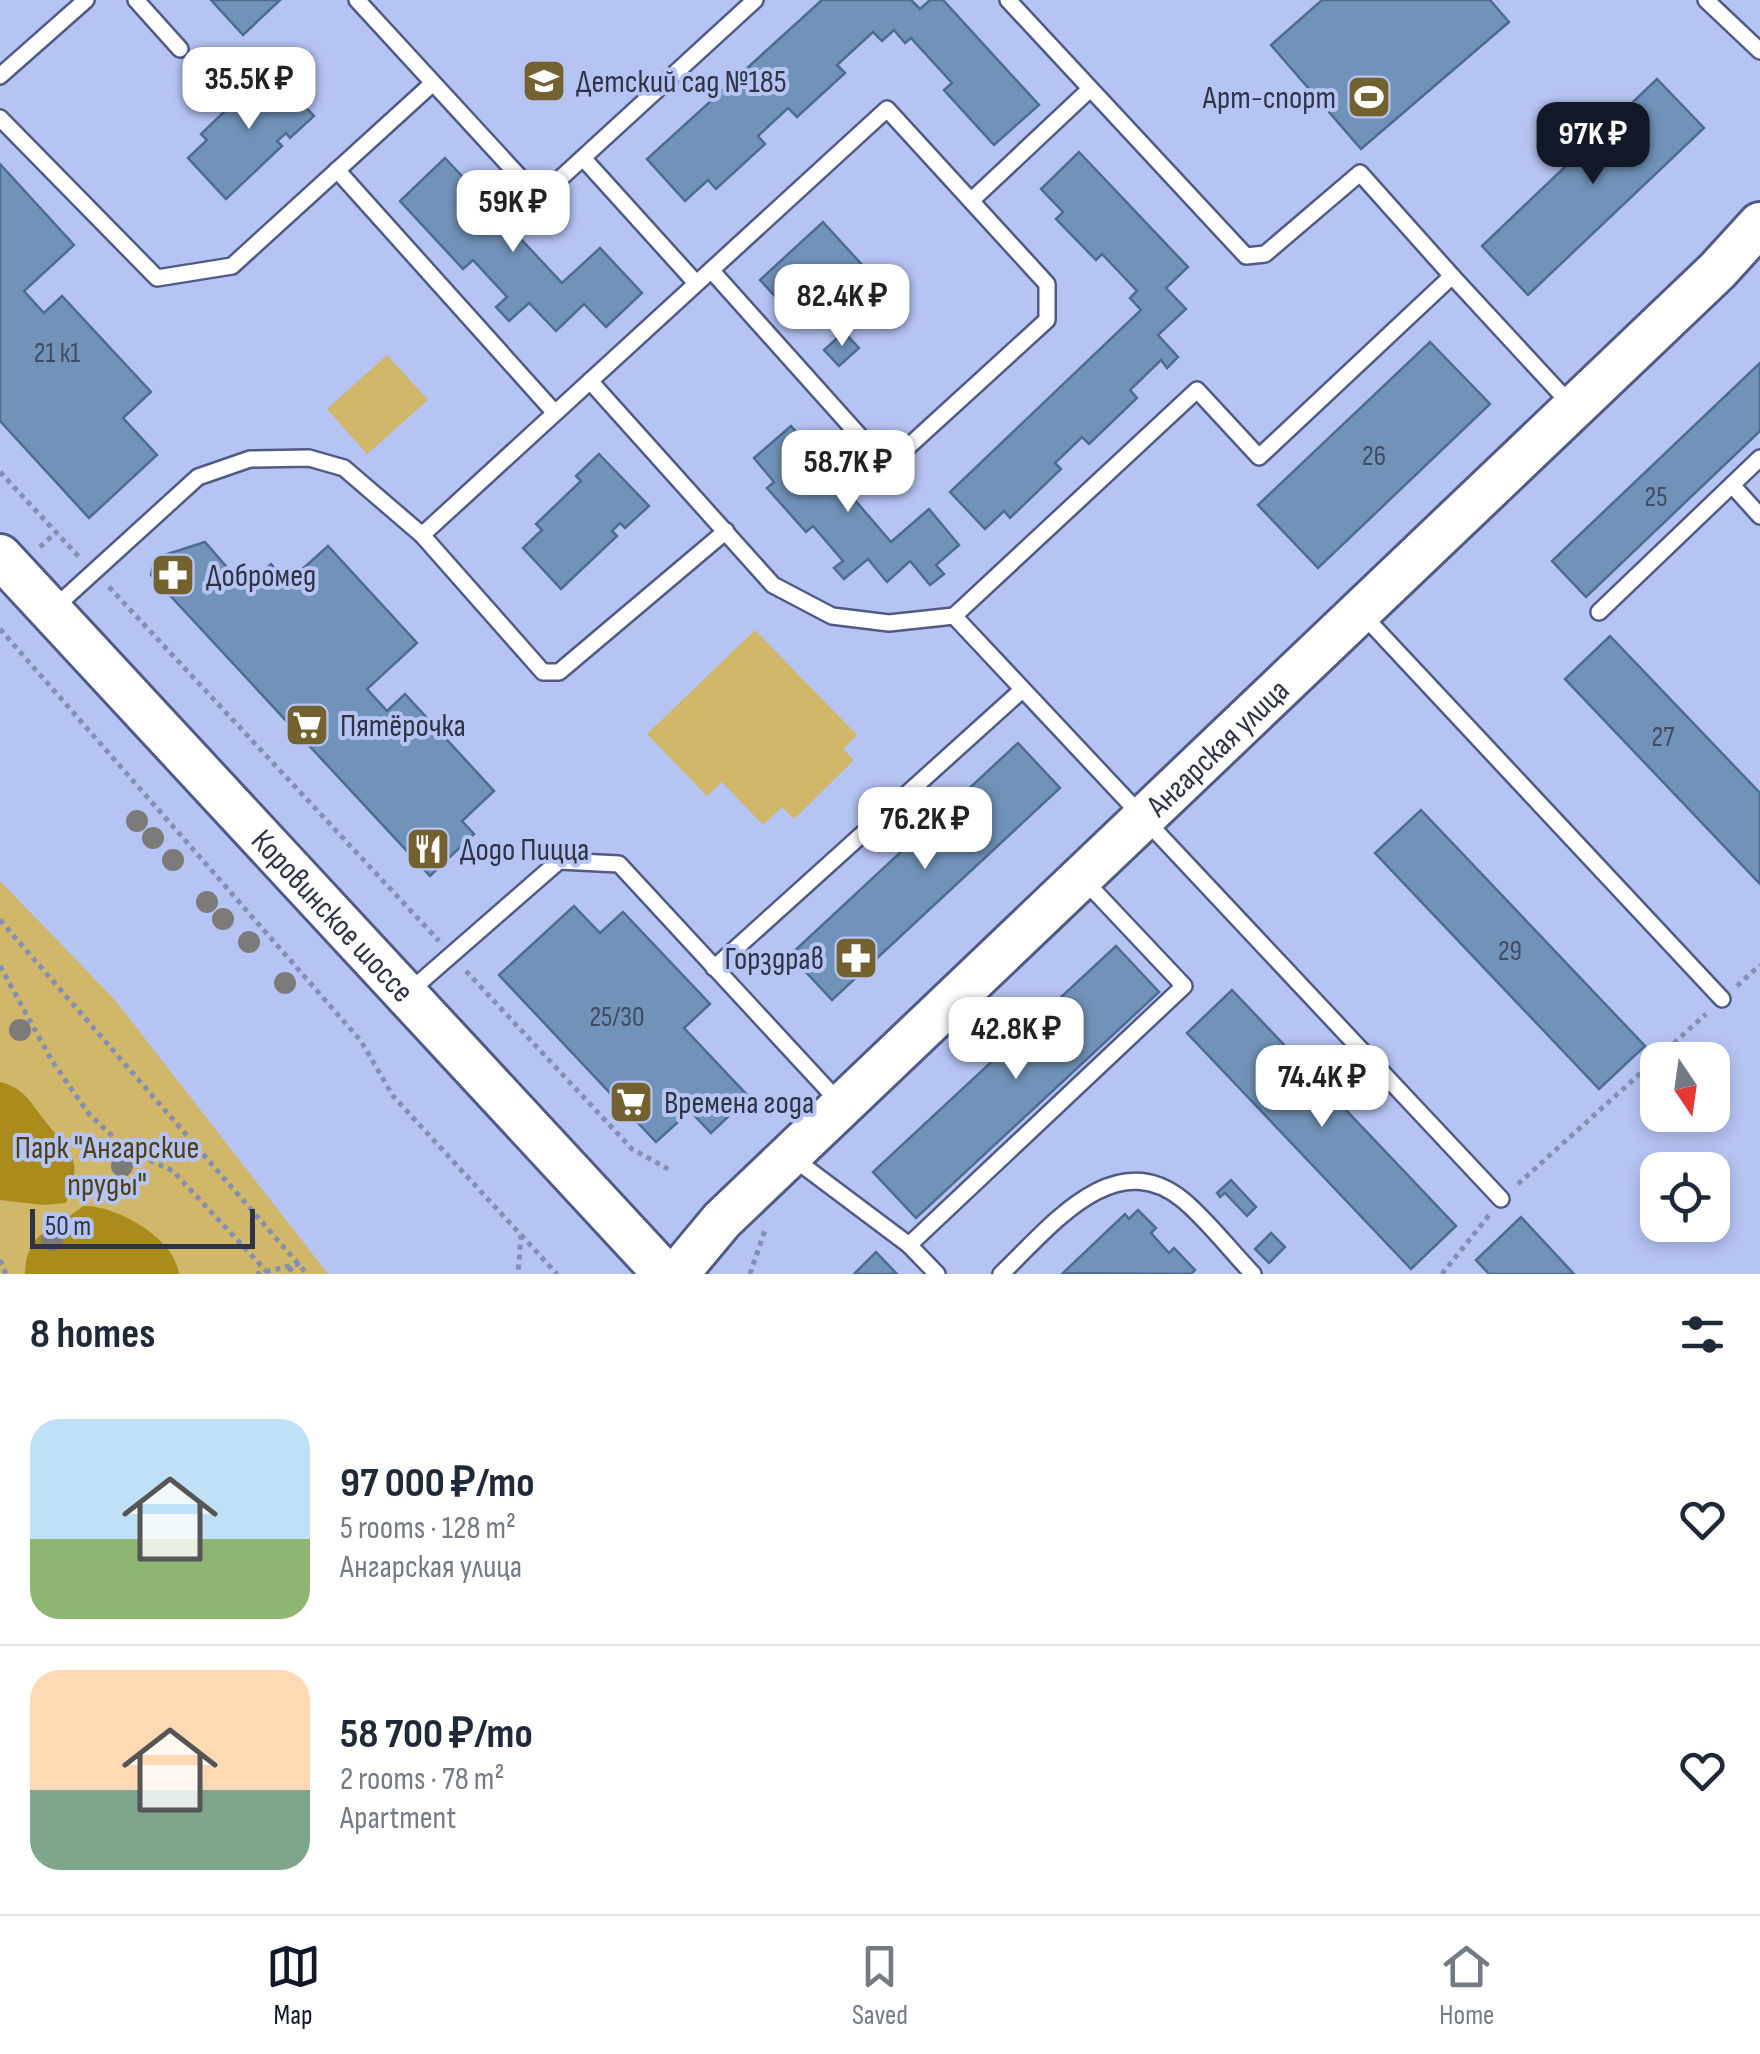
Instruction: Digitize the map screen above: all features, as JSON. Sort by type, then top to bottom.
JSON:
[{"type":"street","name":"Ангарская улица","points":[[677,1274],[722,1220],[1717,271],[1760,224]]},
{"type":"street","name":"Коровинское шоссе","points":[[20,551],[50,612],[666,1274]]},
{"type":"lane","points":[[0,76],[86,0]]},
{"type":"lane","points":[[136,0],[180,49]]},
{"type":"lane","points":[[357,0],[538,198],[755,0]]},
{"type":"lane","points":[[1008,0],[1246,256],[1265,254],[1360,173],[1574,407]]},
{"type":"lane","points":[[1706,0],[1760,51]]},
{"type":"lane","points":[[0,118],[157,278],[232,266],[433,82]]},
{"type":"lane","points":[[973,199],[1089,90]]},
{"type":"lane","points":[[422,535],[887,109],[1047,284],[1047,320],[897,458],[882,461],[712,270]]},
{"type":"lane","points":[[583,158],[696,283]]},
{"type":"lane","points":[[337,170],[555,412]]},
{"type":"lane","points":[[590,381],[773,585],[832,616],[889,623],[954,616],[1197,390],[1259,457],[1452,276]]},
{"type":"lane","points":[[50,612],[198,477],[250,459],[309,458],[344,468],[422,535],[543,672],[559,672],[726,532]]},
{"type":"lane","points":[[1599,612],[1760,458]]},
{"type":"lane","points":[[1732,485],[1760,516]]},
{"type":"lane","points":[[1359,612],[1722,999]]},
{"type":"lane","points":[[954,616],[1141,820],[1501,1199]]},
{"type":"lane","points":[[714,968],[1022,690]]},
{"type":"lane","points":[[406,994],[559,861],[619,864],[842,1105]]},
{"type":"lane","points":[[910,1245],[1184,986],[1081,877]]},
{"type":"lane","points":[[790,1155],[910,1245],[937,1274]]},
{"type":"lane","points":[[1001,1274],[1088,1193],[1112,1183],[1136,1182],[1160,1187],[1182,1199],[1253,1274]]},
{"type":"path","points":[[0,472],[135,612],[550,1066],[632,1149],[670,1170]]},
{"type":"path","points":[[20,551],[56,532]]},
{"type":"path","points":[[0,629],[361,1041],[392,1096],[557,1274]]},
{"type":"path","points":[[0,920],[308,1274]]},
{"type":"path","points":[[1442,1274],[1501,1199],[1760,965]]},
{"type":"path","points":[[0,966],[52,1061],[89,1114],[127,1150],[173,1172],[268,1272]]},
{"type":"path","points":[[518,1274],[521,1235]]},
{"type":"path","points":[[0,1260],[6,1274]]},
{"type":"path","points":[[256,1274],[298,1264]]},
{"type":"path","points":[[284,1274],[298,1264]]},
{"type":"green space","points":[[387,355],[428,400],[367,454],[327,409]]},
{"type":"green space","points":[[755,630],[857,735],[843,749],[854,760],[794,819],[782,807],[763,825],[722,782],[707,796],[647,734]]},
{"type":"green space","name":"Парк \"Ангарские пруды\"","points":[[0,881],[115,1000],[328,1274],[0,1274]]},
{"type":"shaded area","points":[[0,1082],[24,1095],[71,1155],[74,1175],[66,1203],[43,1205],[0,1200]]},
{"type":"shaded area","points":[[83,1206],[111,1211],[142,1226],[167,1248],[179,1274],[25,1274],[36,1240]]},
{"type":"building","points":[[211,0],[280,0],[243,35]]},
{"type":"building","points":[[822,0],[911,0],[920,9],[930,0],[943,0],[1039,105],[994,145],[944,90],[952,83],[911,38],[905,43],[894,30],[882,41],[873,32],[837,65],[845,73],[797,117],[788,108],[758,136],[765,144],[716,189],[708,180],[685,201],[647,159]]},
{"type":"building","name":"Арт-спорт","points":[[1322,0],[1490,0],[1509,22],[1361,149],[1271,45]]},
{"type":"building","points":[[264,64],[314,116],[290,138],[286,133],[277,141],[282,146],[226,199],[188,158],[207,140],[201,134],[246,91],[241,86]]},
{"type":"building","points":[[1657,79],[1704,128],[1528,295],[1482,246]]},
{"type":"building","points":[[1079,152],[1188,267],[1166,288],[1186,309],[1158,335],[1178,357],[1167,368],[1161,360],[1130,390],[1137,398],[1089,444],[1082,437],[1055,463],[1061,469],[1010,518],[1004,511],[985,529],[950,492],[1141,310],[1130,298],[1137,291],[1102,254],[1096,260],[1056,219],[1063,212],[1041,189]]},
{"type":"building","points":[[445,158],[562,283],[600,248],[642,293],[606,327],[584,304],[556,331],[529,303],[509,321],[496,307],[507,297],[473,260],[463,269],[400,201]]},
{"type":"building","points":[[0,164],[74,245],[24,291],[44,313],[62,296],[151,392],[123,418],[157,455],[89,518],[0,421]]},
{"type":"building","points":[[823,222],[864,267],[802,325],[760,280]]},
{"type":"building","points":[[844,332],[859,348],[839,366],[824,350]]},
{"type":"building","points":[[1430,342],[1490,404],[1318,568],[1258,505]]},
{"type":"building","points":[[1760,363],[1760,431],[1586,597],[1552,561]]},
{"type":"building","points":[[791,426],[891,542],[929,509],[959,545],[936,565],[944,574],[930,585],[910,561],[887,582],[868,559],[844,579],[834,568],[843,561],[813,526],[806,532],[767,488],[774,482],[754,458]]},
{"type":"building","points":[[599,454],[649,506],[625,528],[620,523],[612,531],[617,536],[561,589],[523,548],[542,530],[536,524],[581,481],[576,476]]},
{"type":"building","points":[[205,542],[245,588],[271,564],[287,583],[328,546],[417,643],[367,689],[387,711],[405,694],[494,791],[462,821],[474,834],[430,876],[151,575],[155,558]]},
{"type":"building","points":[[1610,636],[1760,793],[1760,884],[1565,679]]},
{"type":"building","points":[[1018,743],[1060,788],[832,1000],[790,955]]},
{"type":"building","points":[[1421,810],[1641,1042],[1640,1051],[1599,1089],[1375,853]]},
{"type":"building","points":[[574,906],[600,933],[623,912],[710,1004],[684,1028],[749,1097],[711,1133],[690,1111],[656,1142],[499,975]]},
{"type":"building","points":[[1116,946],[1159,992],[916,1218],[873,1172]]},
{"type":"building","points":[[1232,990],[1456,1226],[1411,1269],[1187,1033]]},
{"type":"building","points":[[1231,1180],[1256,1207],[1247,1216],[1225,1193],[1220,1197],[1217,1193]]},
{"type":"building","points":[[1138,1210],[1156,1228],[1151,1233],[1169,1253],[1174,1248],[1195,1270],[1191,1274],[1063,1273],[1125,1214],[1129,1219]]},
{"type":"building","points":[[1521,1217],[1574,1274],[1489,1274],[1476,1260]]},
{"type":"building","points":[[1271,1233],[1285,1247],[1269,1263],[1255,1249]]},
{"type":"building","points":[[876,1252],[897,1274],[854,1274]]},
{"type":"place","name":"Детский сад №185","points":[[544,81]]},
{"type":"place","name":"Арт-спорт","points":[[1369,97]]},
{"type":"place","name":"Добромед","points":[[173,575]]},
{"type":"place","name":"Пятёрочка","points":[[307,725]]},
{"type":"place","name":"Додо Пицца","points":[[428,849]]},
{"type":"place","name":"Горздрав","points":[[856,958]]},
{"type":"place","name":"Времена года","points":[[631,1102]]}]
